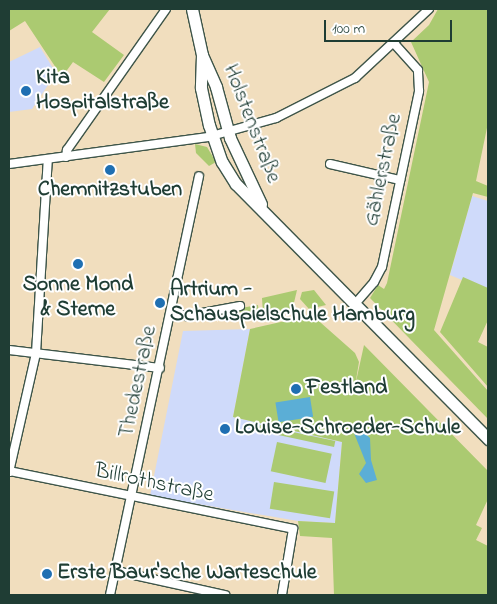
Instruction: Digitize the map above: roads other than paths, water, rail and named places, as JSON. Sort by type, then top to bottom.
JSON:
[{"type":"main road","name":"Holstenstraße","points":[[192,9],[202,55],[216,87],[228,133],[263,208]]},
{"type":"main road","name":"Holstenstraße","points":[[202,55],[201,88],[212,136],[236,184],[263,208],[488,439]]},
{"type":"street","points":[[66,156],[67,150],[166,9]]},
{"type":"street","points":[[9,164],[212,136],[276,118],[335,90],[372,64],[430,9]]},
{"type":"street","name":"Gählerstraße","points":[[355,304],[374,282],[382,267],[420,79],[413,60],[394,43]]},
{"type":"street","points":[[9,471],[36,353],[48,159]]},
{"type":"street","points":[[330,164],[400,180]]},
{"type":"street","name":"Thedestraße","points":[[110,595],[172,312],[199,176]]},
{"type":"street","points":[[172,312],[186,316],[240,306]]},
{"type":"street","points":[[9,350],[160,368]]},
{"type":"street","name":"Billrothstraße","points":[[9,471],[293,530],[282,595]]},
{"type":"street","points":[[116,571],[195,592],[225,595]]},
{"type":"water","points":[[310,397],[313,417],[279,422],[275,402]]},
{"type":"water","points":[[359,428],[370,438],[371,460],[377,480],[366,483],[359,474],[366,463],[354,433]]},
{"type":"place","name":"Kita Hospitalstraße","points":[[26,91]]},
{"type":"place","name":"Chemnitzstuben","points":[[110,170]]},
{"type":"place","name":"Sonne Mond & Sterne","points":[[78,264]]},
{"type":"place","name":"Artrium - Schauspielschule Hamburg","points":[[160,303]]},
{"type":"place","name":"Festland","points":[[296,389]]},
{"type":"place","name":"Louise-Schroeder-Schule","points":[[225,429]]},
{"type":"place","name":"Erste Baur'sche Warteschule","points":[[47,574]]}]
